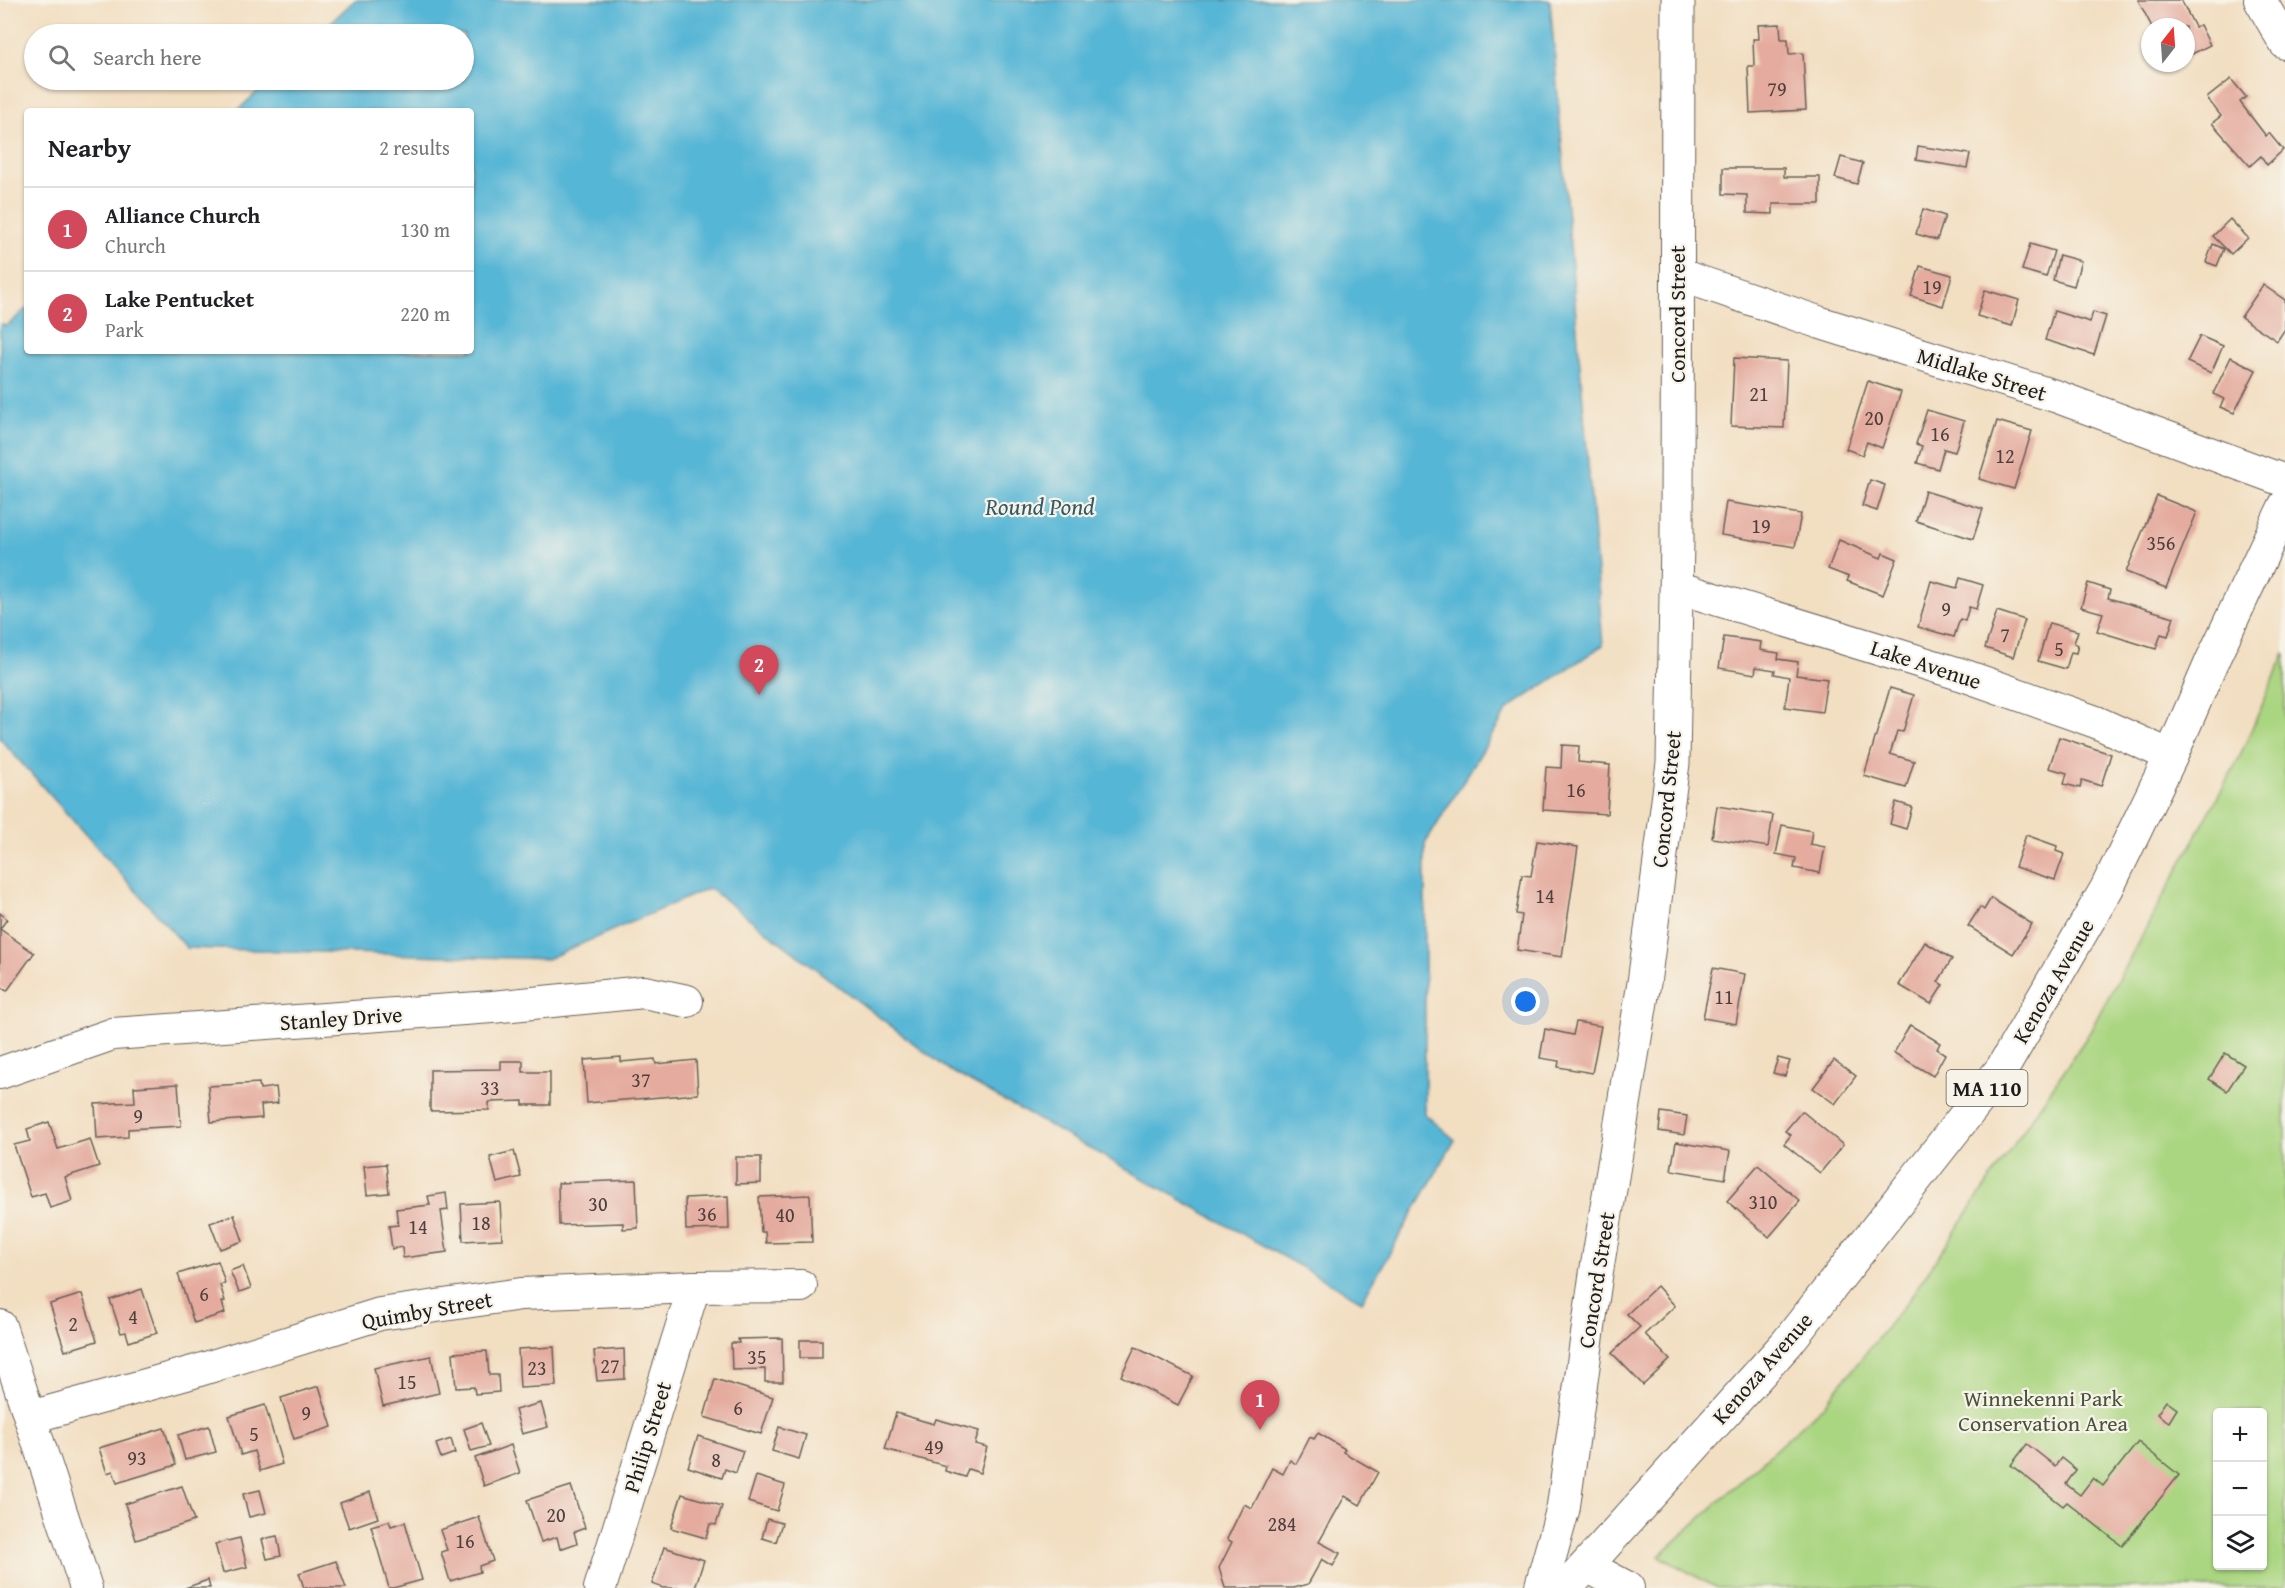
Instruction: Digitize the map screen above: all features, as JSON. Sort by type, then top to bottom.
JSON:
[{"type":"main road","name":"Concord Street","points":[[1541,1588],[1563,1509],[1596,1274],[1644,982],[1673,763],[1676,587],[1678,0]]},
{"type":"main road","name":"Kenoza Avenue","points":[[1577,1577],[1787,1343],[2002,1069],[2107,888],[2171,756],[2212,661],[2285,506]]},
{"type":"street","points":[[2260,0],[2285,43]]},
{"type":"street","name":"Midlake Street","points":[[1677,274],[1821,323],[2058,397],[2285,481]]},
{"type":"street","name":"Lake Avenue","points":[[1676,587],[1963,675],[2096,722],[2171,756]]},
{"type":"street","name":"Stanley Drive","points":[[0,1072],[113,1034],[492,1007],[644,992],[687,1001]]},
{"type":"street","name":"Quimby Street","points":[[31,1417],[193,1372],[381,1314],[521,1294],[694,1287],[801,1286]]},
{"type":"street","name":"Philip Street","points":[[598,1587],[694,1287]]},
{"type":"street","points":[[0,1326],[86,1588]]},
{"type":"street","points":[[1577,1577],[1628,1588]]},
{"type":"green space","name":"Winnekenni Park Conservation Area","points":[[2285,653],[2285,1588],[1717,1588],[1659,1556],[1824,1405],[1910,1298],[2086,1038],[2239,758]]},
{"type":"water","name":"Round Pond","points":[[355,0],[1550,0],[1603,645],[1508,709],[1425,844],[1425,1114],[1455,1140],[1362,1301],[949,1070],[709,888],[547,959],[187,948],[0,739],[0,324],[7,326],[24,311],[24,354],[474,354],[474,108],[240,108],[259,90],[474,90],[474,24],[329,24]]},
{"type":"building","points":[[2138,0],[2181,0],[2190,18],[2147,18]]},
{"type":"building","points":[[1780,24],[1781,39],[1788,39],[1789,54],[1803,53],[1806,110],[1750,113],[1748,66],[1754,66],[1753,39],[1759,39],[1758,25]]},
{"type":"building","points":[[2200,25],[2210,45],[2195,52],[2195,27]]},
{"type":"building","points":[[2231,79],[2246,97],[2240,102],[2266,136],[2269,133],[2283,150],[2267,165],[2261,156],[2250,166],[2212,123],[2221,116],[2207,98]]},
{"type":"building","points":[[1918,146],[1970,154],[1967,168],[1916,160]]},
{"type":"building","points":[[1841,157],[1863,163],[1857,184],[1835,178]]},
{"type":"building","points":[[1723,168],[1784,168],[1784,177],[1820,177],[1820,204],[1773,204],[1773,214],[1747,213],[1747,195],[1723,194]]},
{"type":"building","points":[[1923,209],[1945,216],[1937,240],[1916,234]]},
{"type":"building","points":[[2230,219],[2248,238],[2231,254],[2213,236]]},
{"type":"building","points":[[2030,244],[2054,251],[2046,277],[2022,270]]},
{"type":"building","points":[[2213,244],[2224,249],[2217,266],[2206,262]]},
{"type":"building","points":[[2059,255],[2081,261],[2074,286],[2053,280]]},
{"type":"building","points":[[1920,266],[1952,275],[1943,306],[1911,296]]},
{"type":"building","points":[[2263,285],[2285,300],[2285,329],[2277,341],[2241,317]]},
{"type":"building","points":[[1985,290],[2019,300],[2012,326],[1977,316]]},
{"type":"building","points":[[2054,311],[2090,322],[2093,312],[2106,316],[2094,355],[2045,340]]},
{"type":"building","points":[[2200,336],[2223,346],[2211,373],[2187,362]]},
{"type":"building","points":[[2231,357],[2256,370],[2234,413],[2220,407],[2224,399],[2213,394]]},
{"type":"building","points":[[1734,358],[1787,361],[1784,428],[1731,426]]},
{"type":"building","points":[[1868,381],[1901,392],[1882,448],[1867,442],[1862,455],[1846,449]]},
{"type":"building","points":[[1927,410],[1964,421],[1955,452],[1944,449],[1938,469],[1917,463],[1922,446],[1916,444]]},
{"type":"building","points":[[1997,421],[2032,431],[2014,489],[1979,479]]},
{"type":"building","points":[[1870,480],[1885,485],[1877,511],[1862,506]]},
{"type":"building","points":[[1925,491],[1983,509],[1973,539],[1916,521]]},
{"type":"building","points":[[2157,496],[2197,512],[2166,588],[2126,572]]},
{"type":"building","points":[[1726,502],[1801,514],[1795,547],[1721,535]]},
{"type":"building","points":[[1839,540],[1881,558],[1883,553],[1897,559],[1883,595],[1847,581],[1849,577],[1828,569]]},
{"type":"building","points":[[1960,578],[1983,585],[1976,609],[1969,607],[1965,621],[1960,619],[1954,637],[1918,627],[1931,581],[1957,588]]},
{"type":"building","points":[[2088,583],[2110,590],[2108,598],[2174,617],[2168,636],[2161,634],[2156,649],[2097,631],[2103,613],[2081,607]]},
{"type":"building","points":[[1997,611],[2025,620],[2013,657],[1985,648]]},
{"type":"building","points":[[2049,623],[2078,631],[2074,643],[2078,645],[2076,653],[2071,652],[2066,669],[2038,661]]},
{"type":"building","points":[[1724,637],[1761,642],[1760,650],[1779,653],[1778,659],[1798,662],[1796,675],[1827,679],[1822,712],[1785,707],[1789,677],[1774,674],[1775,670],[1756,667],[1755,674],[1719,668]]},
{"type":"building","points":[[1890,688],[1914,695],[1903,732],[1897,731],[1890,754],[1914,761],[1906,788],[1864,776]]},
{"type":"building","points":[[2059,737],[2111,754],[2101,786],[2082,780],[2080,788],[2064,784],[2067,773],[2049,768]]},
{"type":"building","points":[[1562,745],[1579,746],[1578,762],[1610,765],[1607,814],[1543,810],[1546,767],[1561,768]]},
{"type":"building","points":[[1896,802],[1912,807],[1906,829],[1890,824]]},
{"type":"building","points":[[1717,806],[1773,815],[1768,847],[1712,838]]},
{"type":"building","points":[[1782,825],[1812,831],[1810,844],[1825,847],[1820,873],[1794,868],[1796,858],[1776,854]]},
{"type":"building","points":[[2026,835],[2057,846],[2056,851],[2064,854],[2055,880],[2015,867]]},
{"type":"building","points":[[1537,841],[1578,847],[1562,957],[1517,950],[1522,915],[1516,914],[1522,875],[1531,876]]},
{"type":"building","points":[[1991,898],[2032,924],[2013,954],[1968,926],[1980,907],[1984,910]]},
{"type":"building","points":[[0,913],[7,919],[0,929]]},
{"type":"building","points":[[0,929],[34,953],[7,991],[0,987]]},
{"type":"building","points":[[1925,942],[1952,959],[1938,982],[1943,985],[1931,1004],[1899,985]]},
{"type":"building","points":[[1713,968],[1745,974],[1736,1024],[1703,1018]]},
{"type":"building","points":[[1576,1022],[1601,1026],[1592,1073],[1558,1067],[1559,1061],[1540,1058],[1545,1029],[1573,1035]]},
{"type":"building","points":[[1910,1025],[1940,1043],[1937,1049],[1945,1054],[1933,1076],[1894,1053]]},
{"type":"building","points":[[2225,1053],[2244,1065],[2227,1091],[2209,1079]]},
{"type":"building","points":[[621,1057],[621,1062],[655,1059],[656,1064],[696,1060],[698,1094],[587,1103],[584,1060]]},
{"type":"building","points":[[1778,1058],[1790,1061],[1785,1076],[1773,1073]]},
{"type":"building","points":[[1834,1060],[1856,1076],[1835,1104],[1813,1088]]},
{"type":"building","points":[[501,1061],[523,1061],[523,1072],[550,1072],[550,1105],[523,1105],[523,1101],[489,1102],[489,1110],[430,1111],[430,1070],[501,1069]]},
{"type":"building","points":[[259,1083],[260,1089],[276,1087],[278,1103],[261,1105],[262,1118],[211,1122],[208,1086]]},
{"type":"building","points":[[178,1084],[181,1126],[128,1129],[128,1137],[97,1139],[95,1104],[135,1102],[134,1087]]},
{"type":"building","points":[[1802,1111],[1843,1145],[1820,1173],[1784,1144],[1791,1135],[1785,1131]]},
{"type":"building","points":[[1661,1112],[1687,1116],[1684,1135],[1659,1131]]},
{"type":"building","points":[[49,1122],[58,1149],[90,1139],[99,1166],[65,1177],[72,1201],[50,1208],[45,1193],[31,1197],[14,1145],[30,1141],[27,1129]]},
{"type":"building","points":[[1676,1142],[1730,1151],[1725,1179],[1671,1170]]},
{"type":"building","points":[[514,1151],[521,1177],[497,1183],[490,1157]]},
{"type":"building","points":[[736,1157],[761,1157],[761,1183],[736,1184]]},
{"type":"building","points":[[386,1164],[389,1193],[367,1195],[364,1166]]},
{"type":"building","points":[[1758,1165],[1800,1201],[1769,1237],[1727,1201]]},
{"type":"building","points":[[636,1180],[638,1228],[623,1229],[623,1223],[559,1225],[558,1183]]},
{"type":"building","points":[[446,1193],[448,1210],[441,1211],[447,1252],[403,1258],[402,1247],[392,1249],[389,1226],[398,1225],[396,1209],[430,1205],[428,1196]]},
{"type":"building","points":[[810,1195],[812,1242],[766,1243],[765,1232],[761,1232],[759,1197]]},
{"type":"building","points":[[728,1196],[729,1229],[686,1230],[685,1198]]},
{"type":"building","points":[[500,1202],[502,1239],[463,1241],[461,1204]]},
{"type":"building","points":[[234,1215],[243,1241],[220,1249],[210,1223]]},
{"type":"building","points":[[218,1261],[225,1283],[220,1285],[225,1301],[222,1302],[225,1313],[194,1323],[178,1274]]},
{"type":"building","points":[[243,1266],[251,1288],[239,1292],[230,1271]]},
{"type":"building","points":[[1657,1286],[1675,1306],[1645,1334],[1670,1360],[1643,1385],[1612,1353],[1640,1327],[1627,1314]]},
{"type":"building","points":[[142,1289],[157,1333],[129,1342],[126,1332],[121,1333],[110,1300]]},
{"type":"building","points":[[82,1294],[97,1341],[65,1351],[50,1304]]},
{"type":"building","points":[[782,1338],[783,1382],[765,1382],[765,1369],[732,1370],[731,1343],[739,1343],[738,1339]]},
{"type":"building","points":[[800,1340],[822,1340],[822,1358],[800,1358]]},
{"type":"building","points":[[554,1347],[556,1386],[520,1388],[518,1349]]},
{"type":"building","points":[[1135,1347],[1193,1376],[1178,1405],[1121,1376]]},
{"type":"building","points":[[624,1349],[625,1379],[597,1381],[594,1351]]},
{"type":"building","points":[[487,1351],[489,1375],[498,1375],[499,1392],[475,1394],[474,1387],[456,1388],[453,1353]]},
{"type":"building","points":[[431,1356],[439,1393],[383,1406],[374,1368]]},
{"type":"building","points":[[715,1379],[773,1397],[761,1434],[704,1417]]},
{"type":"building","points":[[319,1386],[332,1427],[294,1439],[281,1398]]},
{"type":"building","points":[[2166,1401],[2177,1409],[2169,1422],[2157,1414]]},
{"type":"building","points":[[541,1403],[548,1427],[522,1434],[515,1410]]},
{"type":"building","points":[[265,1405],[282,1464],[260,1471],[254,1451],[241,1455],[229,1416]]},
{"type":"building","points":[[896,1413],[934,1424],[936,1419],[979,1431],[975,1444],[987,1447],[980,1473],[968,1469],[965,1477],[945,1471],[946,1466],[885,1449]]},
{"type":"building","points":[[481,1423],[489,1446],[471,1451],[464,1429]]},
{"type":"building","points":[[209,1426],[216,1452],[185,1460],[178,1435]]},
{"type":"building","points":[[779,1427],[806,1435],[799,1459],[772,1451]]},
{"type":"building","points":[[164,1428],[176,1465],[117,1483],[113,1471],[107,1473],[99,1448]]},
{"type":"building","points":[[1318,1433],[1345,1449],[1343,1452],[1378,1472],[1360,1505],[1345,1496],[1319,1542],[1340,1553],[1333,1566],[1322,1559],[1308,1584],[1294,1588],[1225,1588],[1219,1568],[1232,1542],[1227,1539],[1244,1504],[1252,1508],[1272,1468],[1283,1474],[1290,1460],[1296,1464],[1310,1437],[1314,1439]]},
{"type":"building","points":[[698,1436],[743,1451],[736,1473],[725,1469],[722,1478],[688,1467]]},
{"type":"building","points":[[451,1439],[455,1453],[441,1458],[436,1444]]},
{"type":"building","points":[[2138,1442],[2179,1475],[2122,1546],[2067,1502],[2063,1506],[2011,1465],[2027,1444],[2055,1466],[2061,1458],[2076,1470],[2066,1484],[2080,1495],[2093,1478],[2103,1486]]},
{"type":"building","points":[[511,1445],[520,1473],[484,1486],[475,1458]]},
{"type":"building","points":[[756,1476],[785,1485],[777,1511],[748,1502]]},
{"type":"building","points":[[182,1486],[194,1521],[136,1540],[125,1504]]},
{"type":"building","points":[[571,1486],[585,1528],[574,1532],[577,1543],[560,1549],[557,1537],[541,1542],[527,1500]]},
{"type":"building","points":[[260,1490],[266,1513],[249,1517],[243,1494]]},
{"type":"building","points":[[370,1492],[378,1518],[349,1528],[340,1503]]},
{"type":"building","points":[[682,1494],[722,1506],[716,1525],[710,1524],[706,1538],[671,1528]]},
{"type":"building","points":[[479,1517],[493,1561],[479,1566],[480,1572],[450,1581],[441,1552],[447,1550],[440,1530]]},
{"type":"building","points":[[767,1519],[782,1523],[776,1542],[762,1538]]},
{"type":"building","points":[[389,1521],[391,1526],[405,1522],[422,1580],[389,1588],[371,1526]]},
{"type":"building","points":[[277,1536],[281,1556],[267,1559],[262,1539]]},
{"type":"building","points":[[240,1538],[247,1567],[223,1573],[215,1544]]},
{"type":"building","points":[[664,1547],[704,1560],[695,1588],[663,1588],[652,1584]]},
{"type":"building","points":[[336,1561],[346,1588],[304,1588],[299,1573]]},
{"type":"building","points":[[208,1580],[210,1588],[185,1588]]},
{"type":"place","name":"Lake Pentucket","points":[[759,695]]},
{"type":"place","name":"Alliance Church","points":[[1260,1430]]}]
